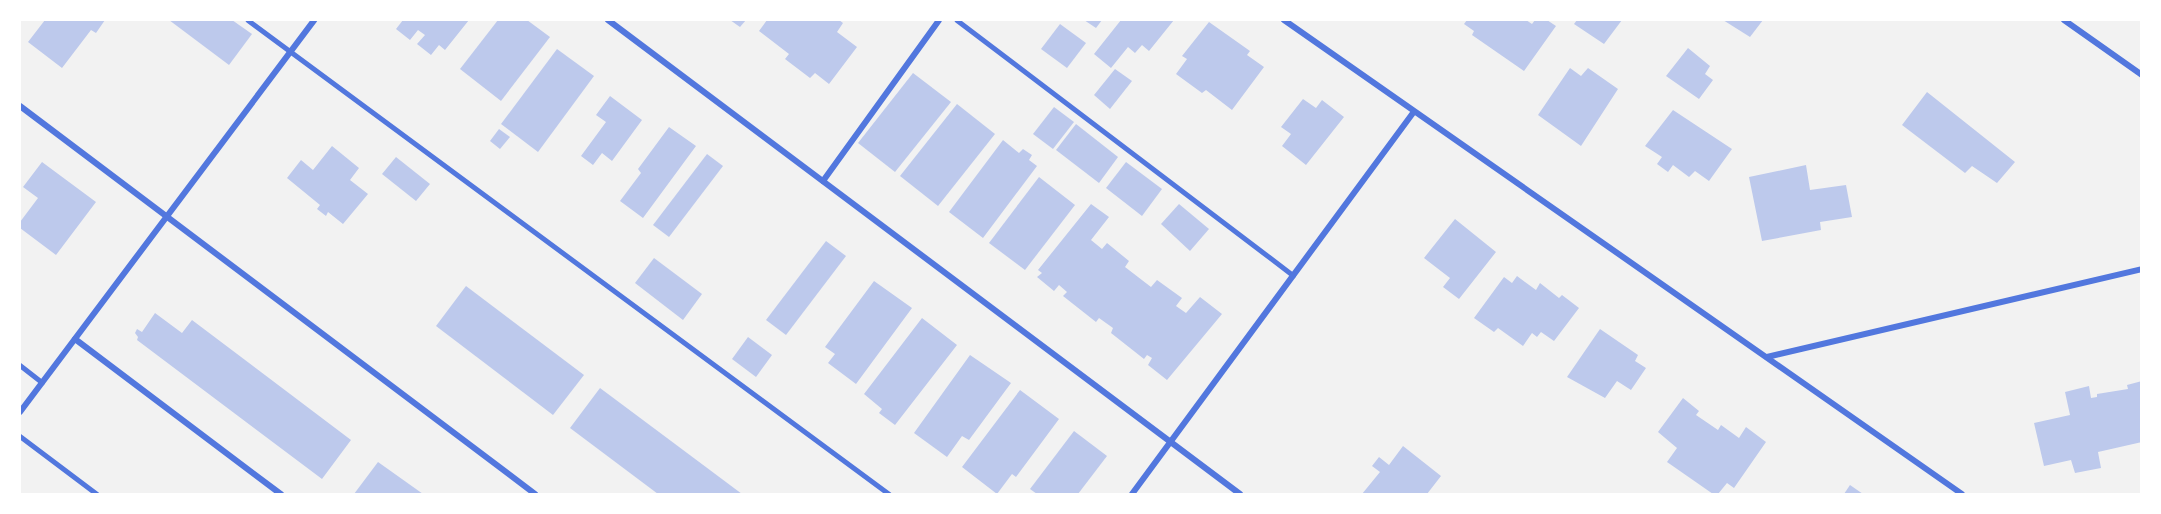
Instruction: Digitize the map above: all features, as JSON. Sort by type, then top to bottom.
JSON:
[{"type":"street","points":[[20,412],[314,20]]},
{"type":"street","points":[[608,20],[1240,495]]},
{"type":"street","points":[[823,181],[939,20]]},
{"type":"street","points":[[1284,20],[1962,495]]},
{"type":"street","points":[[2064,20],[2142,75]]},
{"type":"street","points":[[20,106],[535,495]]},
{"type":"street","points":[[1132,495],[1414,112]]},
{"type":"street","points":[[1767,357],[2142,268]]},
{"type":"street","points":[[75,339],[281,495]]},
{"type":"lane","points":[[248,20],[889,495]]},
{"type":"lane","points":[[957,20],[1293,275]]},
{"type":"lane","points":[[20,365],[42,382]]},
{"type":"lane","points":[[20,436],[97,495]]},
{"type":"building","points":[[45,20],[105,20],[96,33],[91,30],[62,68],[28,42]]},
{"type":"building","points":[[169,20],[232,20],[252,34],[229,65]]},
{"type":"building","points":[[403,20],[469,20],[445,50],[439,45],[431,55],[417,44],[425,35],[418,30],[410,40],[396,29]]},
{"type":"building","points":[[498,20],[527,20],[550,37],[501,101],[460,69]]},
{"type":"building","points":[[730,20],[746,20],[740,27]]},
{"type":"building","points":[[767,20],[839,20],[843,23],[837,32],[857,47],[829,84],[815,73],[810,78],[785,59],[789,54],[759,31]]},
{"type":"building","points":[[1084,20],[1102,20],[1096,28]]},
{"type":"building","points":[[1121,20],[1174,20],[1149,51],[1142,45],[1135,53],[1128,47],[1111,68],[1094,54]]},
{"type":"building","points":[[1467,20],[1526,20],[1532,24],[1535,20],[1547,20],[1556,26],[1524,71],[1472,35],[1474,31],[1464,24]]},
{"type":"building","points":[[1577,20],[1622,20],[1604,44],[1574,24]]},
{"type":"building","points":[[1723,20],[1763,20],[1750,37]]},
{"type":"building","points":[[1209,22],[1250,51],[1247,55],[1264,67],[1232,110],[1206,90],[1202,93],[1176,74],[1187,59],[1182,56]]},
{"type":"building","points":[[1060,24],[1086,43],[1067,68],[1041,49]]},
{"type":"building","points":[[1688,48],[1710,66],[1705,74],[1713,80],[1699,99],[1666,76]]},
{"type":"building","points":[[557,49],[594,76],[538,152],[501,124]]},
{"type":"building","points":[[1570,68],[1581,76],[1588,68],[1618,89],[1581,146],[1538,115]]},
{"type":"building","points":[[1115,69],[1132,81],[1110,109],[1094,95]]},
{"type":"building","points":[[913,73],[951,102],[895,172],[858,143]]},
{"type":"building","points":[[1927,92],[2015,162],[1997,183],[1972,166],[1965,173],[1902,125]]},
{"type":"building","points":[[610,96],[642,120],[612,161],[602,153],[593,165],[581,156],[606,122],[596,115]]},
{"type":"building","points":[[1303,99],[1316,108],[1322,100],[1344,117],[1306,165],[1282,146],[1291,134],[1281,127]]},
{"type":"building","points":[[957,104],[995,134],[938,206],[900,176]]},
{"type":"building","points":[[1054,107],[1074,122],[1053,149],[1033,134]]},
{"type":"building","points":[[1673,110],[1732,149],[1709,181],[1695,171],[1689,177],[1673,165],[1668,172],[1657,164],[1662,157],[1645,146]]},
{"type":"building","points":[[1076,124],[1118,157],[1099,183],[1056,150]]},
{"type":"building","points":[[669,127],[696,146],[643,218],[620,201],[641,173],[638,169]]},
{"type":"building","points":[[499,129],[510,137],[500,149],[490,141]]},
{"type":"building","points":[[1003,140],[1019,153],[1023,149],[1032,155],[1029,160],[1037,166],[983,238],[949,212]]},
{"type":"building","points":[[332,146],[359,168],[350,180],[368,194],[343,224],[328,212],[326,216],[317,209],[320,205],[287,178],[301,160],[313,170]]},
{"type":"building","points":[[707,154],[723,166],[669,237],[653,225]]},
{"type":"building","points":[[396,157],[430,184],[416,201],[382,174]]},
{"type":"building","points":[[42,162],[96,202],[56,255],[20,228],[20,222],[38,198],[23,187]]},
{"type":"building","points":[[1126,162],[1162,189],[1142,216],[1106,188]]},
{"type":"building","points":[[1806,165],[1810,190],[1846,185],[1852,217],[1820,222],[1821,230],[1762,241],[1749,177]]},
{"type":"building","points":[[1039,177],[1075,205],[1025,270],[989,243]]},
{"type":"building","points":[[1091,204],[1109,217],[1091,240],[1102,249],[1107,243],[1129,261],[1125,267],[1151,287],[1157,280],[1182,298],[1176,306],[1186,313],[1200,297],[1222,314],[1167,380],[1148,365],[1152,358],[1147,355],[1144,359],[1111,333],[1113,328],[1099,318],[1096,322],[1063,296],[1067,292],[1059,285],[1054,291],[1037,277],[1042,273],[1038,270]]},
{"type":"building","points":[[1179,204],[1209,229],[1190,251],[1161,224]]},
{"type":"building","points":[[1455,219],[1496,252],[1459,299],[1443,287],[1450,278],[1424,258]]},
{"type":"building","points":[[826,241],[846,256],[786,335],[766,320]]},
{"type":"building","points":[[654,258],[702,294],[683,320],[635,283]]},
{"type":"building","points":[[1517,276],[1536,290],[1540,283],[1559,298],[1562,295],[1579,308],[1554,341],[1541,332],[1537,337],[1532,333],[1523,346],[1498,328],[1494,332],[1474,318],[1504,277],[1512,283]]},
{"type":"building","points":[[874,281],[912,308],[856,384],[828,363],[835,354],[825,347]]},
{"type":"building","points":[[466,286],[584,375],[553,415],[436,326]]},
{"type":"building","points":[[155,313],[182,333],[192,320],[351,440],[322,479],[137,340],[135,333],[137,329],[142,332]]},
{"type":"building","points":[[922,318],[957,345],[895,425],[879,413],[882,409],[864,394]]},
{"type":"building","points":[[1600,329],[1638,355],[1635,361],[1646,368],[1631,390],[1617,381],[1605,398],[1567,377]]},
{"type":"building","points":[[748,337],[772,355],[756,377],[732,359]]},
{"type":"building","points":[[970,355],[1011,383],[969,440],[962,436],[947,457],[914,433]]},
{"type":"building","points":[[2142,381],[2142,442],[2098,452],[2101,468],[2075,473],[2071,460],[2044,466],[2034,423],[2070,415],[2065,392],[2089,386],[2091,398],[2097,397],[2097,394],[2128,389],[2127,385]]},
{"type":"building","points":[[600,388],[742,494],[658,494],[570,428]]},
{"type":"building","points":[[1020,390],[1059,419],[1016,477],[1012,474],[997,494],[962,467]]},
{"type":"building","points":[[1683,398],[1699,411],[1696,415],[1718,430],[1721,425],[1739,438],[1746,427],[1766,442],[1734,488],[1727,483],[1718,494],[1713,494],[1667,462],[1677,448],[1658,432]]},
{"type":"building","points":[[1074,431],[1107,456],[1078,494],[1037,494],[1030,489]]},
{"type":"building","points":[[1403,446],[1441,476],[1427,494],[1362,494],[1380,472],[1372,466],[1379,457],[1389,465]]},
{"type":"building","points":[[378,462],[423,494],[354,494]]},
{"type":"building","points":[[1850,485],[1863,494],[1844,494]]}]
